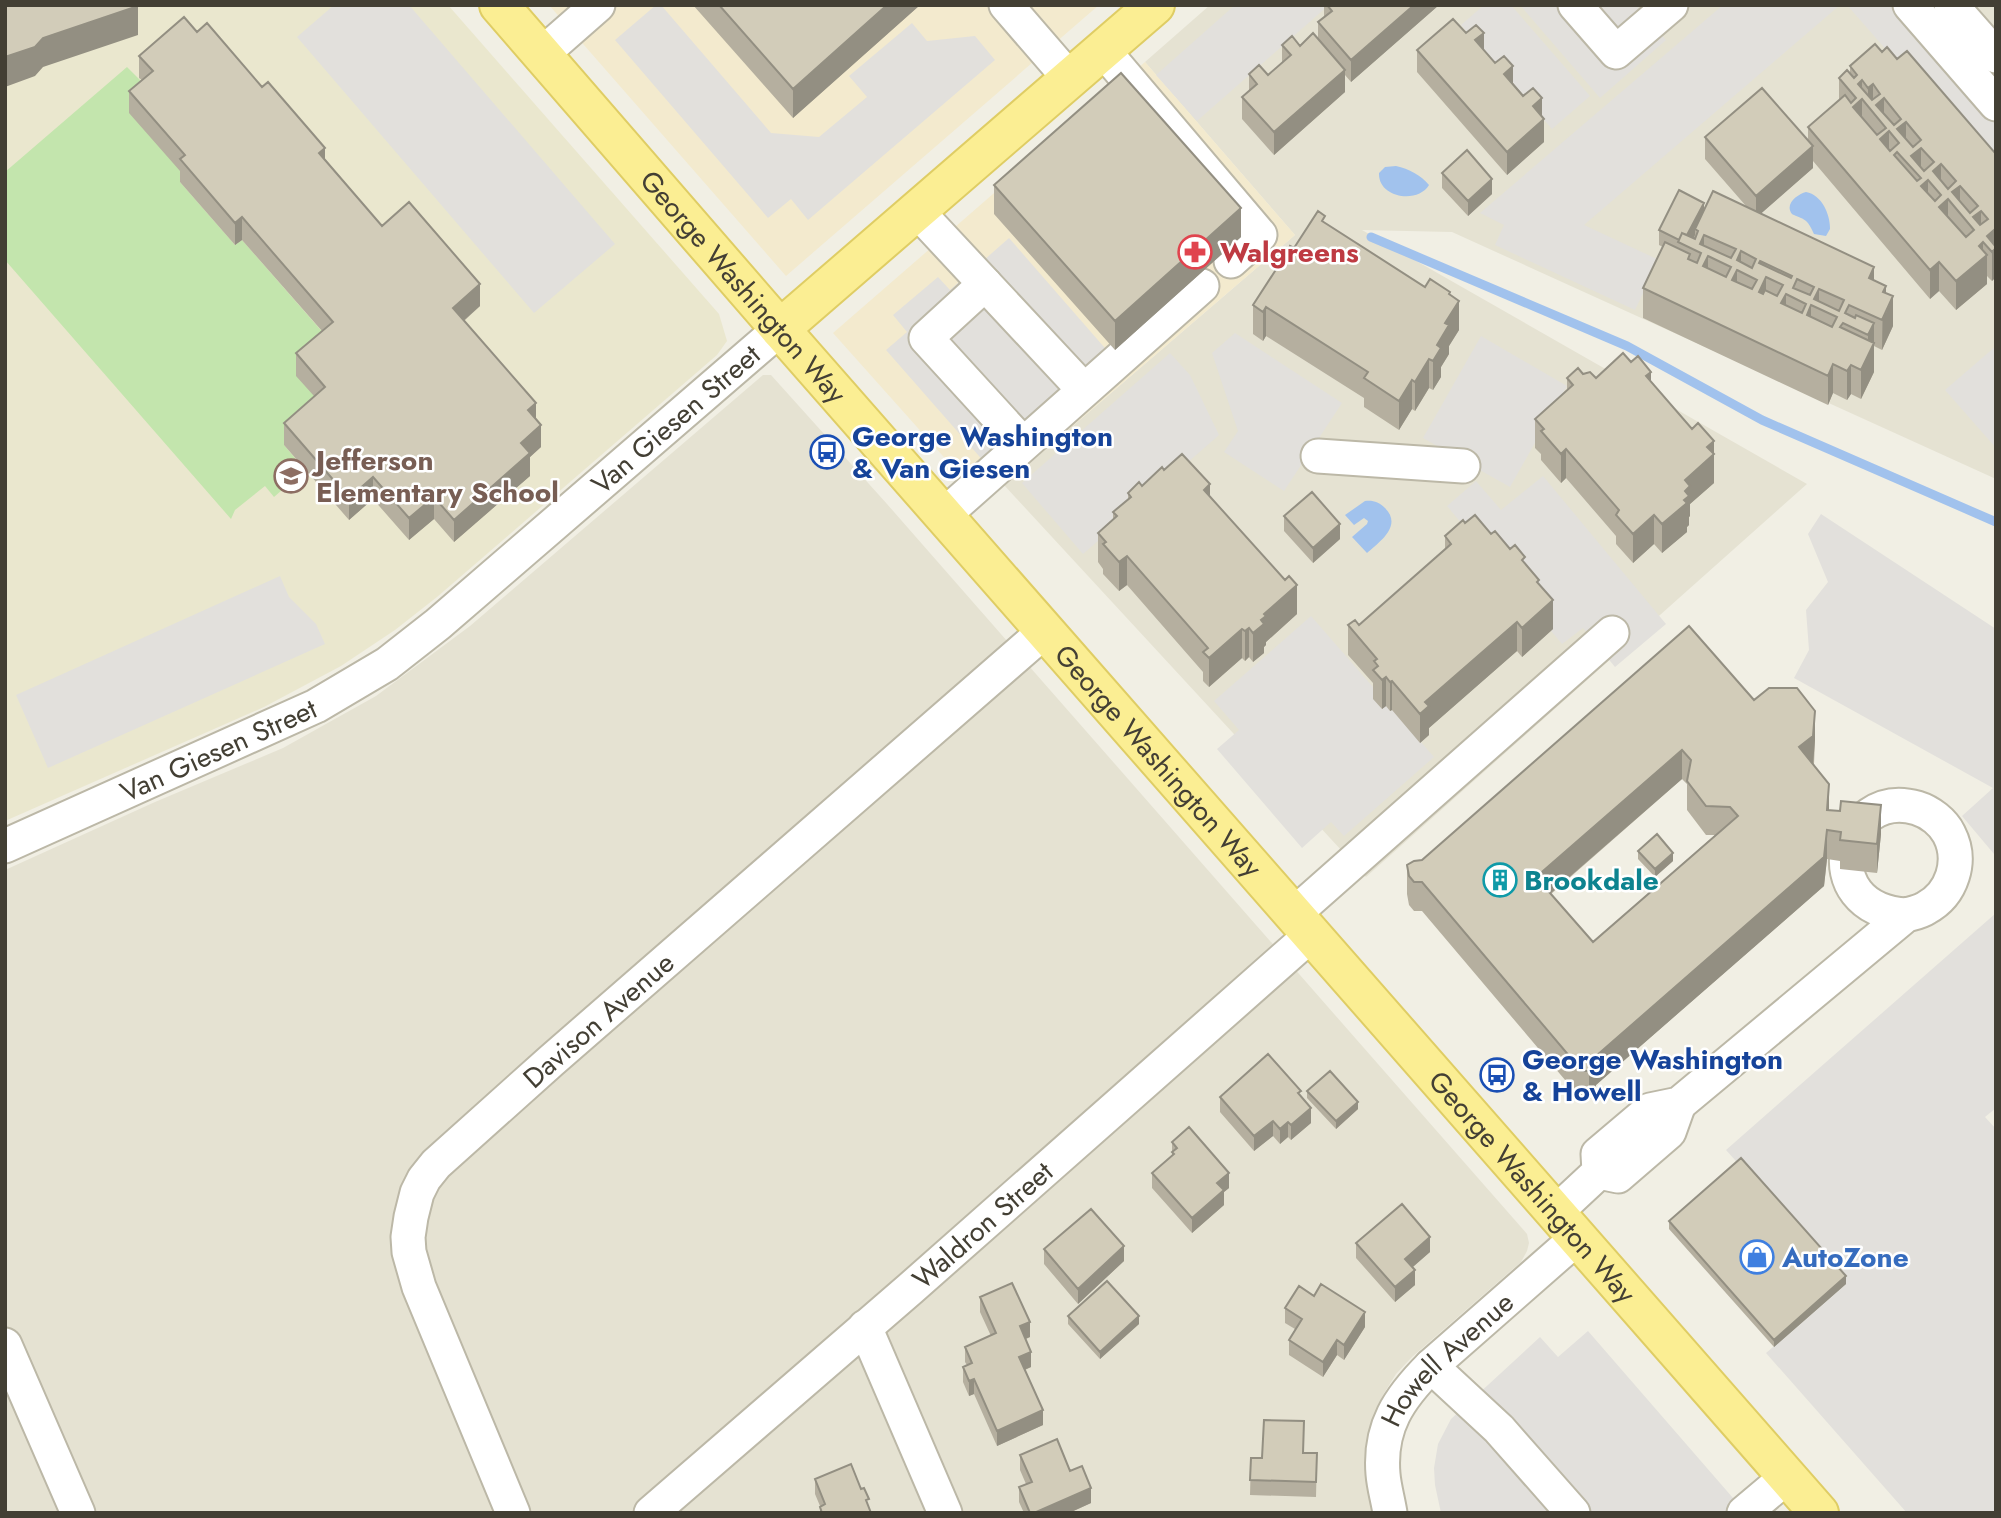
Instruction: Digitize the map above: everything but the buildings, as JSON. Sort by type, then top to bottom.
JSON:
[{"type":"main road","name":"George Washington Way","points":[[499,5],[1819,1513]]},
{"type":"main road","name":"Van Giesen Street","points":[[780,329],[1155,5]]},
{"type":"street","points":[[541,55],[598,5]]},
{"type":"street","points":[[1006,5],[1070,79]]},
{"type":"street","points":[[1574,5],[1616,52],[1671,5]]},
{"type":"street","points":[[1910,5],[1995,101]]},
{"type":"street","points":[[1951,5],[1996,56]]},
{"type":"street","points":[[1103,50],[1261,236],[1231,261]]},
{"type":"street","points":[[917,211],[1084,390]]},
{"type":"street","points":[[985,284],[926,338],[1023,444]]},
{"type":"street","points":[[944,515],[1202,286]]},
{"type":"street","name":"Van Giesen Street","points":[[5,846],[316,706],[387,664],[438,624],[780,329]]},
{"type":"street","points":[[1318,456],[1463,466]]},
{"type":"street","name":"Davison Avenue","points":[[513,1513],[419,1287],[409,1252],[411,1217],[424,1179],[436,1164],[478,1126],[1046,630]]},
{"type":"street","name":"Waldron Street","points":[[651,1513],[865,1327],[1303,924],[1612,633]]},
{"type":"street","name":"Howell Avenue","points":[[1390,1513],[1383,1475],[1383,1446],[1388,1424],[1414,1383],[1566,1226],[1599,1172],[1618,1175],[1669,1132],[1679,1104],[1906,915]]},
{"type":"street","points":[[865,1327],[945,1513]]},
{"type":"street","points":[[5,1345],[78,1513]]},
{"type":"street","points":[[1431,1366],[1499,1429],[1573,1513]]},
{"type":"street","points":[[1744,1513],[1788,1476]]},
{"type":"shaded area","name":"Jefferson Elementary School","points":[[5,5],[448,5],[719,314],[727,341],[717,355],[437,597],[395,630],[341,666],[264,707],[5,821]]},
{"type":"shaded area","points":[[334,5],[409,5],[615,244],[534,313],[297,37]]},
{"type":"shaded area","points":[[549,5],[1099,5],[786,276]]},
{"type":"shaded area","points":[[656,5],[661,5],[771,133],[819,137],[867,97],[849,76],[912,23],[927,41],[975,36],[995,60],[808,220],[791,199],[768,218],[615,40]]},
{"type":"shaded area","points":[[1210,5],[1996,5],[1996,479],[1452,232],[1362,230],[1807,484],[1366,877],[1004,485],[1295,235],[1145,62]]},
{"type":"shaded area","points":[[1235,5],[1329,5],[1197,121],[1156,75]]},
{"type":"shaded area","points":[[1484,5],[1511,5],[1590,96],[1552,129],[1461,25]]},
{"type":"shaded area","points":[[1520,5],[1636,5],[1666,40],[1600,98]]},
{"type":"shaded area","points":[[1723,5],[1840,5],[1584,225],[1659,260],[1635,310],[1495,245],[1504,225],[1480,213]]},
{"type":"shaded area","points":[[1847,5],[1901,5],[1996,113],[1996,175]]},
{"type":"shaded area","points":[[1145,62],[1295,235],[984,502],[833,333]]},
{"type":"shaded area","points":[[1009,238],[1111,355],[986,464],[886,350],[907,332],[893,315],[938,277],[950,290]]},
{"type":"shaded area","points":[[1235,333],[1342,403],[1284,491],[1224,452],[1238,431],[1212,353]]},
{"type":"shaded area","points":[[1481,336],[1567,386],[1510,487],[1423,438]]},
{"type":"shaded area","points":[[1996,346],[1996,448],[1945,390]]},
{"type":"shaded area","points":[[1170,353],[1190,375],[1219,435],[1083,554],[1022,483]]},
{"type":"shaded area","points":[[763,375],[771,375],[887,504],[1527,1234],[1529,1243],[1521,1262],[1412,1357],[1396,1374],[1383,1395],[1372,1423],[1369,1467],[1372,1513],[5,1513],[5,870],[283,748],[376,696],[470,626]]},
{"type":"shaded area","points":[[1543,476],[1666,624],[1615,667],[1583,628],[1562,644],[1447,506],[1476,481],[1501,510]]},
{"type":"shaded area","points":[[1821,514],[1996,629],[1994,854],[1962,816],[1993,788],[1794,678],[1809,650],[1806,610],[1828,582],[1808,534]]},
{"type":"shaded area","points":[[280,576],[289,597],[316,624],[325,644],[48,768],[16,695]]},
{"type":"shaded area","points":[[1311,616],[1434,757],[1344,836],[1331,822],[1302,848],[1217,749],[1239,730],[1214,701]]},
{"type":"shaded area","points":[[1996,913],[1996,1108],[1985,1117],[1996,1129],[1996,1513],[1907,1513],[1766,1353],[1846,1284],[1726,1150]]},
{"type":"shaded area","points":[[1588,1331],[1746,1513],[1441,1513],[1434,1468],[1438,1444],[1451,1419],[1540,1337],[1558,1357]]},
{"type":"green space","points":[[127,67],[153,93],[185,177],[180,182],[235,245],[242,240],[333,344],[325,409],[284,445],[305,470],[274,497],[265,486],[235,510],[231,519],[5,260],[5,172]]},
{"type":"water","points":[[1396,166],[1414,173],[1429,185],[1416,195],[1400,196],[1391,193],[1380,181],[1379,173],[1385,167]]},
{"type":"water","points":[[1806,192],[1821,201],[1827,211],[1830,229],[1826,236],[1814,234],[1807,222],[1792,214],[1790,210],[1793,200]]},
{"type":"water","points":[[1365,501],[1383,506],[1391,521],[1383,539],[1367,553],[1352,537],[1368,521],[1364,518],[1354,525],[1345,515]]},
{"type":"waterway","points":[[1371,237],[1627,346],[1762,420],[1996,522]]},
{"type":"place","name":"Walgreens","points":[[1195,252]]},
{"type":"place","name":"George Washington & Van Giesen","points":[[827,452]]},
{"type":"place","name":"Jefferson Elementary School","points":[[291,476]]},
{"type":"place","name":"Brookdale","points":[[1500,880]]},
{"type":"place","name":"George Washington & Howell","points":[[1497,1075]]},
{"type":"place","name":"AutoZone","points":[[1757,1257]]}]
